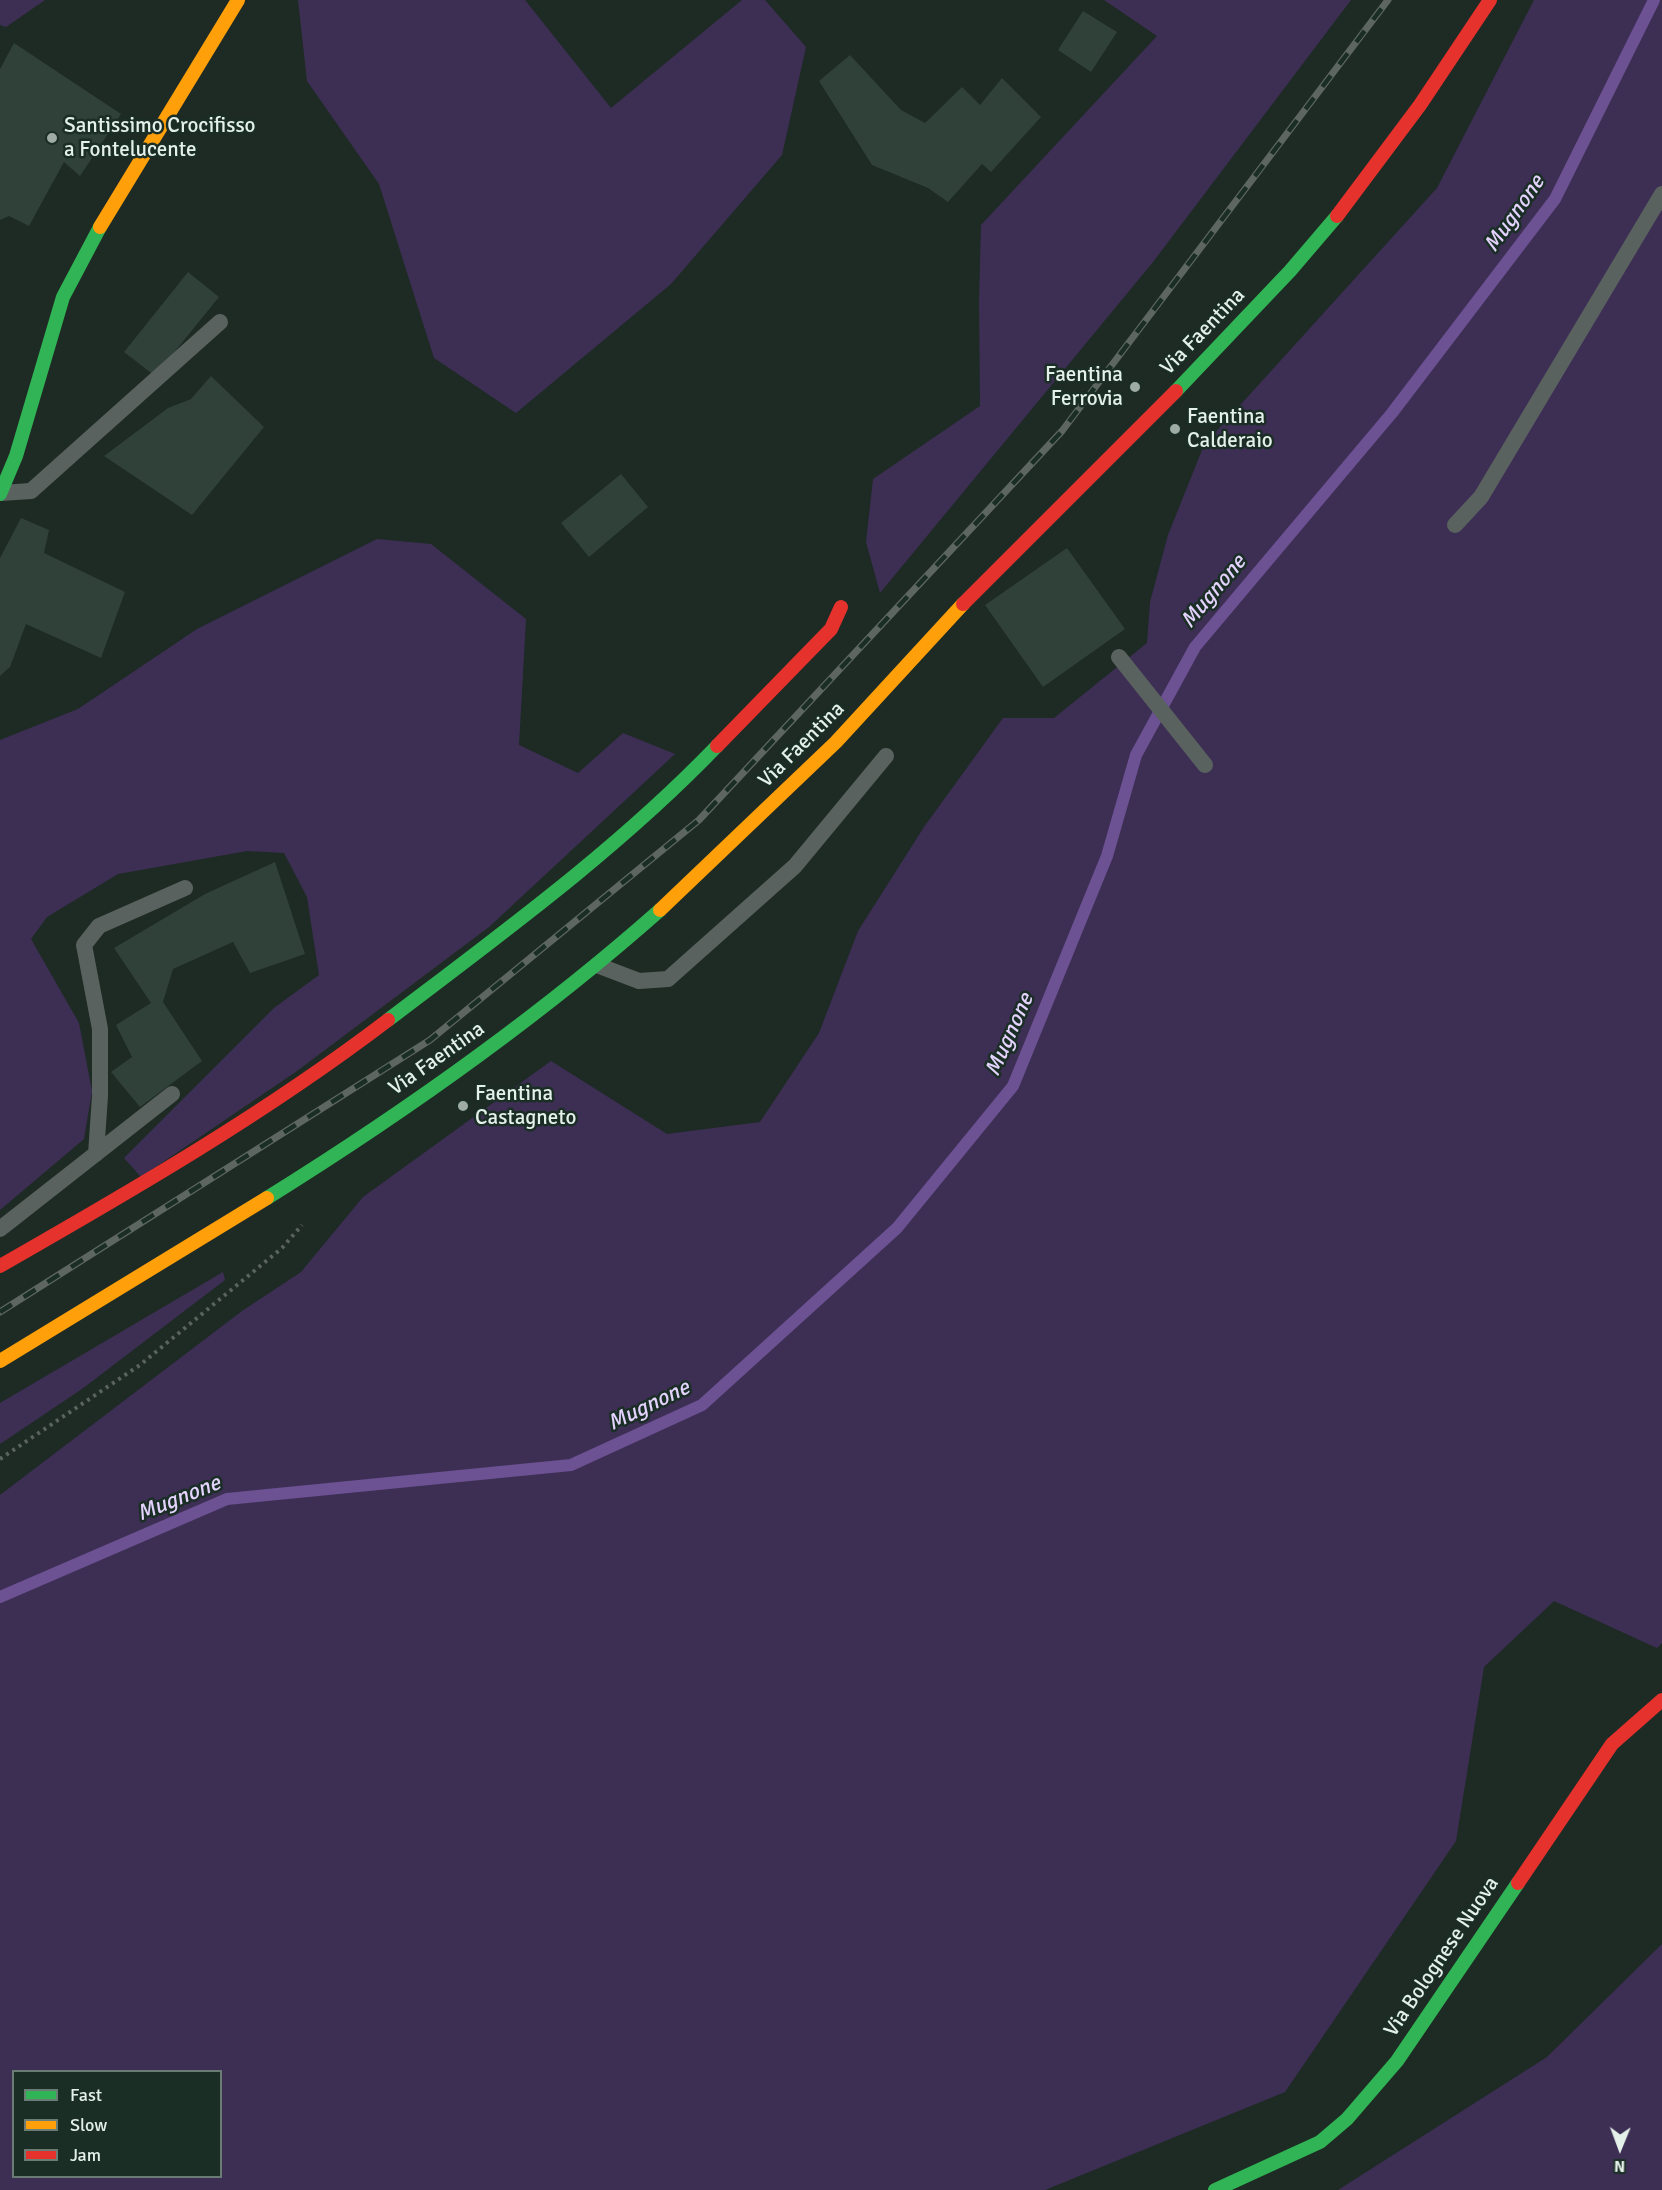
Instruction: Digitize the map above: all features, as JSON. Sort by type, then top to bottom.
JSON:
[{"type":"main road","points":[[0,493],[16,456],[63,297],[87,248],[238,0]]},
{"type":"main road","name":"Via Faentina","points":[[0,1361],[331,1160],[515,1030],[597,965],[732,843],[838,740],[970,596],[1174,393],[1292,269],[1373,171],[1432,93],[1490,0]]},
{"type":"main road","points":[[0,1266],[148,1182],[332,1063],[540,904],[677,788],[831,629],[841,607]]},
{"type":"main road","name":"Via Bolognese Nuova","points":[[1215,2190],[1320,2142],[1347,2119],[1396,2061],[1612,1744],[1662,1700]]},
{"type":"lane","points":[[1455,525],[1481,497],[1662,194]]},
{"type":"lane","points":[[0,493],[31,491],[220,322]]},
{"type":"lane","points":[[1119,657],[1205,765]]},
{"type":"lane","points":[[597,965],[639,981],[668,979],[795,866],[886,756]]},
{"type":"lane","points":[[96,1154],[100,1096],[100,1029],[84,945],[99,926],[185,888]]},
{"type":"lane","points":[[0,1229],[172,1094]]},
{"type":"path","points":[[0,1459],[140,1365],[282,1248],[303,1224]]},
{"type":"shaded area","points":[[0,0],[45,0],[6,27],[0,25]]},
{"type":"shaded area","points":[[298,0],[525,0],[611,108],[742,0],[765,0],[806,47],[782,155],[671,284],[516,413],[434,358],[379,184],[307,81]]},
{"type":"shaded area","points":[[1104,0],[1351,0],[1153,262],[880,593],[866,542],[873,479],[980,406],[981,225],[1157,36]]},
{"type":"shaded area","points":[[1534,0],[1662,0],[1662,1643],[1657,1648],[1554,1601],[1484,1667],[1456,1841],[1285,2092],[1045,2190],[0,2190],[0,1495],[242,1311],[301,1272],[363,1197],[551,1061],[667,1134],[760,1122],[819,1033],[858,931],[924,827],[1003,718],[1054,718],[1147,643],[1150,602],[1168,535],[1204,445],[1437,188]]},
{"type":"shaded area","points":[[377,539],[431,544],[526,619],[519,745],[578,773],[623,733],[675,754],[489,927],[297,1071],[141,1177],[124,1158],[274,1008],[319,975],[307,897],[284,853],[247,851],[118,874],[47,917],[31,939],[79,1023],[92,1091],[84,1139],[0,1210],[0,740],[78,709],[197,629]]},
{"type":"shaded area","points":[[223,1272],[225,1280],[82,1389],[0,1444],[0,1403]]},
{"type":"shaded area","points":[[1662,1944],[1662,2190],[1338,2190],[1547,2057]]},
{"type":"building","points":[[1083,11],[1117,32],[1091,72],[1058,50]]},
{"type":"building","name":"Santissimo Crocifisso a Fontelucente","points":[[14,43],[121,114],[80,176],[64,162],[29,226],[9,216],[0,220],[0,69]]},
{"type":"building","points":[[850,55],[901,110],[925,123],[962,87],[980,105],[1002,78],[1041,117],[991,172],[982,164],[948,202],[928,188],[872,165],[819,81]]},
{"type":"building","points":[[188,272],[219,297],[155,376],[124,352]]},
{"type":"building","points":[[211,376],[264,427],[192,515],[104,456],[168,408],[191,399]]},
{"type":"building","points":[[621,474],[648,507],[589,557],[561,523]]},
{"type":"building","points":[[21,518],[49,530],[44,553],[125,592],[101,658],[26,624],[10,667],[0,676],[0,558]]},
{"type":"building","points":[[1067,548],[1125,629],[1043,687],[985,605]]},
{"type":"building","points":[[275,862],[305,954],[250,973],[233,942],[173,969],[163,1002],[202,1061],[140,1107],[111,1072],[132,1057],[116,1025],[151,1003],[114,948],[205,894]]},
{"type":"waterway","name":"Mugnone","points":[[0,1597],[227,1499],[571,1465],[702,1405],[897,1228],[1013,1086],[1107,856],[1136,755],[1195,647],[1392,413],[1555,199],[1654,0]]},
{"type":"railway","points":[[0,1312],[430,1040],[699,820],[1062,431],[1388,0]]},
{"type":"traffic: fast","points":[[1176,391],[1290,271],[1337,216]]},
{"type":"traffic: fast","points":[[0,494],[16,456],[63,297],[100,227]]},
{"type":"traffic: fast","points":[[388,1020],[516,923],[599,855],[679,784],[717,746]]},
{"type":"traffic: fast","points":[[267,1198],[420,1098],[470,1062],[567,988],[660,910]]},
{"type":"traffic: fast","points":[[1215,2190],[1320,2142],[1347,2119],[1397,2061],[1518,1883]]},
{"type":"traffic: slow","points":[[100,227],[238,0]]},
{"type":"traffic: slow","points":[[660,910],[836,742],[963,604]]},
{"type":"traffic: slow","points":[[0,1361],[267,1198]]},
{"type":"traffic: jam","points":[[1337,216],[1420,105],[1490,0]]},
{"type":"traffic: jam","points":[[963,604],[1176,391]]},
{"type":"traffic: jam","points":[[717,746],[831,629],[841,607]]},
{"type":"traffic: jam","points":[[0,1266],[247,1119],[388,1020]]},
{"type":"traffic: jam","points":[[1518,1883],[1612,1744],[1662,1700]]},
{"type":"place","name":"Santissimo Crocifisso a Fontelucente","points":[[52,138]]},
{"type":"place","name":"Faentina Ferrovia","points":[[1135,387]]},
{"type":"place","name":"Faentina Calderaio","points":[[1175,429]]},
{"type":"place","name":"Faentina Castagneto","points":[[463,1106]]}]
